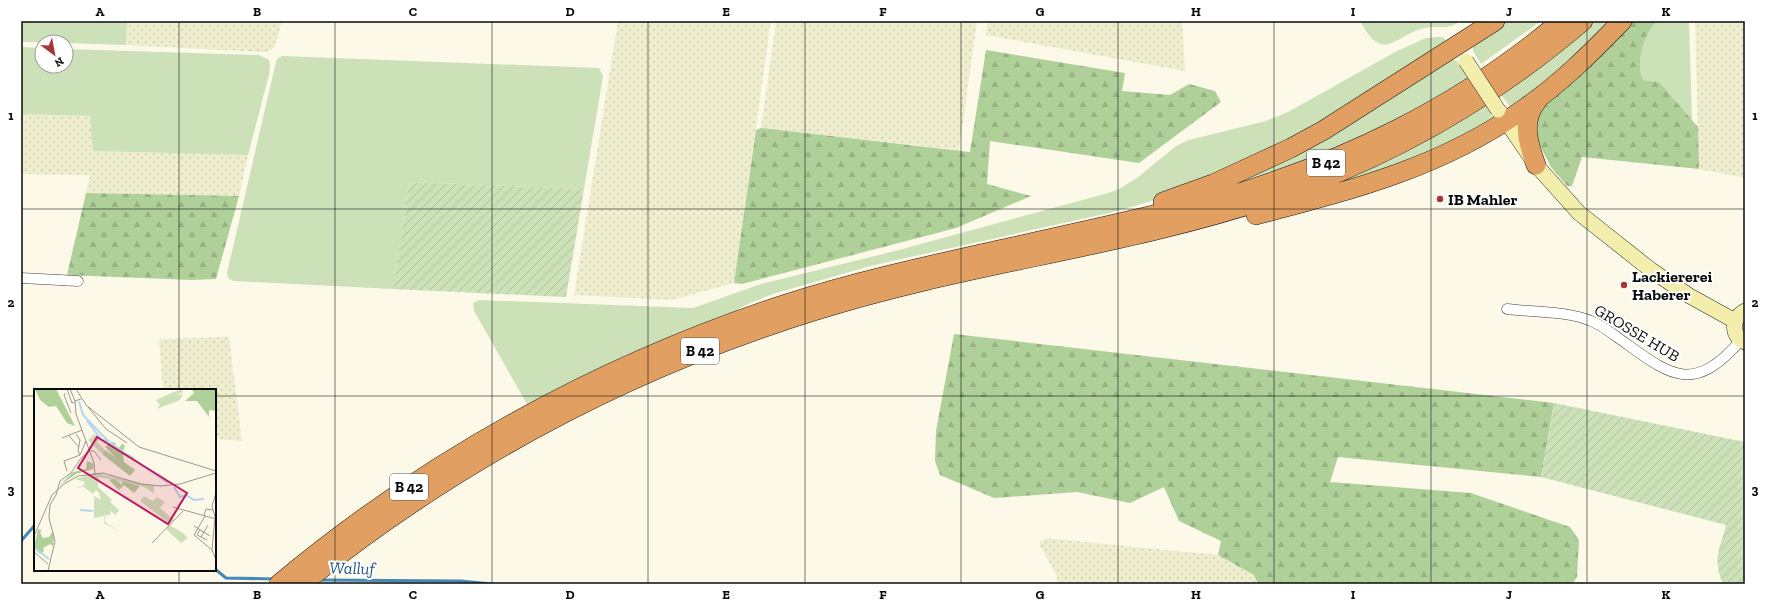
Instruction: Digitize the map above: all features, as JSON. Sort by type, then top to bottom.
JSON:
[{"type":"highway","points":[[1061,236],[1213,184],[1253,167],[1324,130],[1461,53],[1495,21]]},
{"type":"highway","name":"B 42","points":[[302,584],[363,537],[602,378],[676,345],[786,304],[848,286],[1216,200],[1268,185],[1367,145],[1414,121],[1461,94],[1505,64],[1561,21]]},
{"type":"highway","name":"B 42","points":[[279,584],[355,525],[424,478],[482,442],[552,411],[725,341],[815,310],[933,279],[1123,238],[1223,213],[1275,197],[1327,178],[1377,156],[1474,103],[1519,72],[1583,21]]},
{"type":"highway","points":[[1536,165],[1528,142],[1527,123],[1532,106],[1541,96],[1590,53],[1622,21]]},
{"type":"highway","points":[[1123,238],[1203,227],[1240,219],[1393,177],[1430,162],[1473,140],[1502,115],[1541,96]]},
{"type":"main road","points":[[1461,53],[1536,165],[1579,213],[1619,246],[1688,295],[1740,316],[1735,332],[1743,341]]},
{"type":"street","points":[[21,278],[78,281]]},
{"type":"street","name":"GROSSE HUB","points":[[1507,309],[1585,318],[1602,327],[1659,367],[1675,374],[1683,375],[1703,372],[1730,353],[1743,341]]},
{"type":"green space","points":[[21,21],[127,23],[126,45],[74,43],[74,34],[34,34],[34,42],[21,42]]},
{"type":"green space","points":[[39,21],[282,21],[275,47],[267,52],[261,52],[126,45],[127,24]]},
{"type":"green space","points":[[618,21],[771,21],[734,283],[672,300],[574,295]]},
{"type":"green space","points":[[776,21],[977,21],[959,150],[761,128]]},
{"type":"green space","points":[[988,21],[1182,21],[1185,71],[986,35]]},
{"type":"green space","points":[[1360,21],[1460,21],[1447,27],[1425,28],[1390,44],[1383,44],[1376,42],[1368,34]]},
{"type":"green space","points":[[1504,21],[1541,21],[1481,64],[1473,51],[1473,45]]},
{"type":"green space","points":[[1592,21],[1614,21],[1596,40],[1514,108],[1510,107],[1499,92]]},
{"type":"green space","points":[[1626,21],[1656,21],[1648,34],[1640,57],[1643,80],[1659,82],[1698,127],[1699,169],[1582,157],[1572,186],[1567,186],[1551,167],[1535,136],[1535,109]]},
{"type":"green space","points":[[1656,21],[1689,21],[1692,121],[1659,82],[1643,80],[1640,57],[1648,34]]},
{"type":"green space","points":[[1695,21],[1745,21],[1745,178],[1699,169]]},
{"type":"green space","points":[[1443,37],[1447,42],[1323,124],[1159,199],[1109,213],[870,266],[773,294],[750,303],[728,315],[649,347],[527,404],[474,311],[473,303],[479,300],[693,308],[761,284],[895,251],[1108,193],[1119,189],[1137,178],[1176,146],[1189,140],[1266,121],[1288,112],[1397,51],[1426,38]]},
{"type":"green space","points":[[21,47],[34,48],[34,74],[74,74],[74,49],[259,55],[269,60],[269,75],[248,155],[93,151],[90,116],[21,114]]},
{"type":"green space","points":[[986,50],[1125,73],[1122,91],[1170,95],[1189,84],[1215,91],[1221,102],[1139,163],[990,141],[987,184],[1031,196],[956,228],[742,284],[734,283],[756,130],[761,128],[970,152]]},
{"type":"green space","points":[[282,56],[599,68],[603,76],[584,189],[409,182],[393,289],[233,281],[228,278],[227,273],[275,66],[277,59]]},
{"type":"green space","points":[[1451,59],[1457,61],[1469,79],[1410,114],[1373,133],[1316,157],[1218,191]]},
{"type":"green space","points":[[1484,102],[1493,116],[1491,123],[1383,173],[1284,198]]},
{"type":"green space","points":[[21,114],[90,116],[94,151],[248,155],[239,196],[86,193],[90,175],[21,174]]},
{"type":"green space","points":[[409,182],[584,189],[566,297],[393,289]]},
{"type":"green space","points":[[86,193],[239,196],[216,279],[192,280],[67,275]]},
{"type":"green space","points":[[954,334],[1554,403],[1541,477],[1338,457],[1330,482],[1471,493],[1570,527],[1579,540],[1577,577],[1572,584],[1258,584],[1254,575],[1218,555],[1221,541],[1179,521],[1164,487],[1130,503],[1077,492],[994,498],[940,475],[935,461],[936,431]]},
{"type":"green space","points":[[229,337],[242,441],[216,439],[216,389],[163,389],[159,339]]},
{"type":"green space","points":[[1554,403],[1745,442],[1745,584],[1723,584],[1720,575],[1718,567],[1718,554],[1726,525],[1541,477]]},
{"type":"green space","points":[[1045,538],[1218,555],[1254,575],[1258,584],[1056,584],[1057,576],[1039,544]]},
{"type":"waterway","name":"Walluf","points":[[21,541],[34,526]]},
{"type":"waterway","name":"Walluf","points":[[216,570],[226,578],[274,579]]},
{"type":"waterway","name":"Walluf","points":[[320,580],[461,581],[492,584]]},
{"type":"place","name":"IB Mahler","points":[[1440,199]]},
{"type":"place","name":"Lackiererei Haberer","points":[[1624,285]]}]
